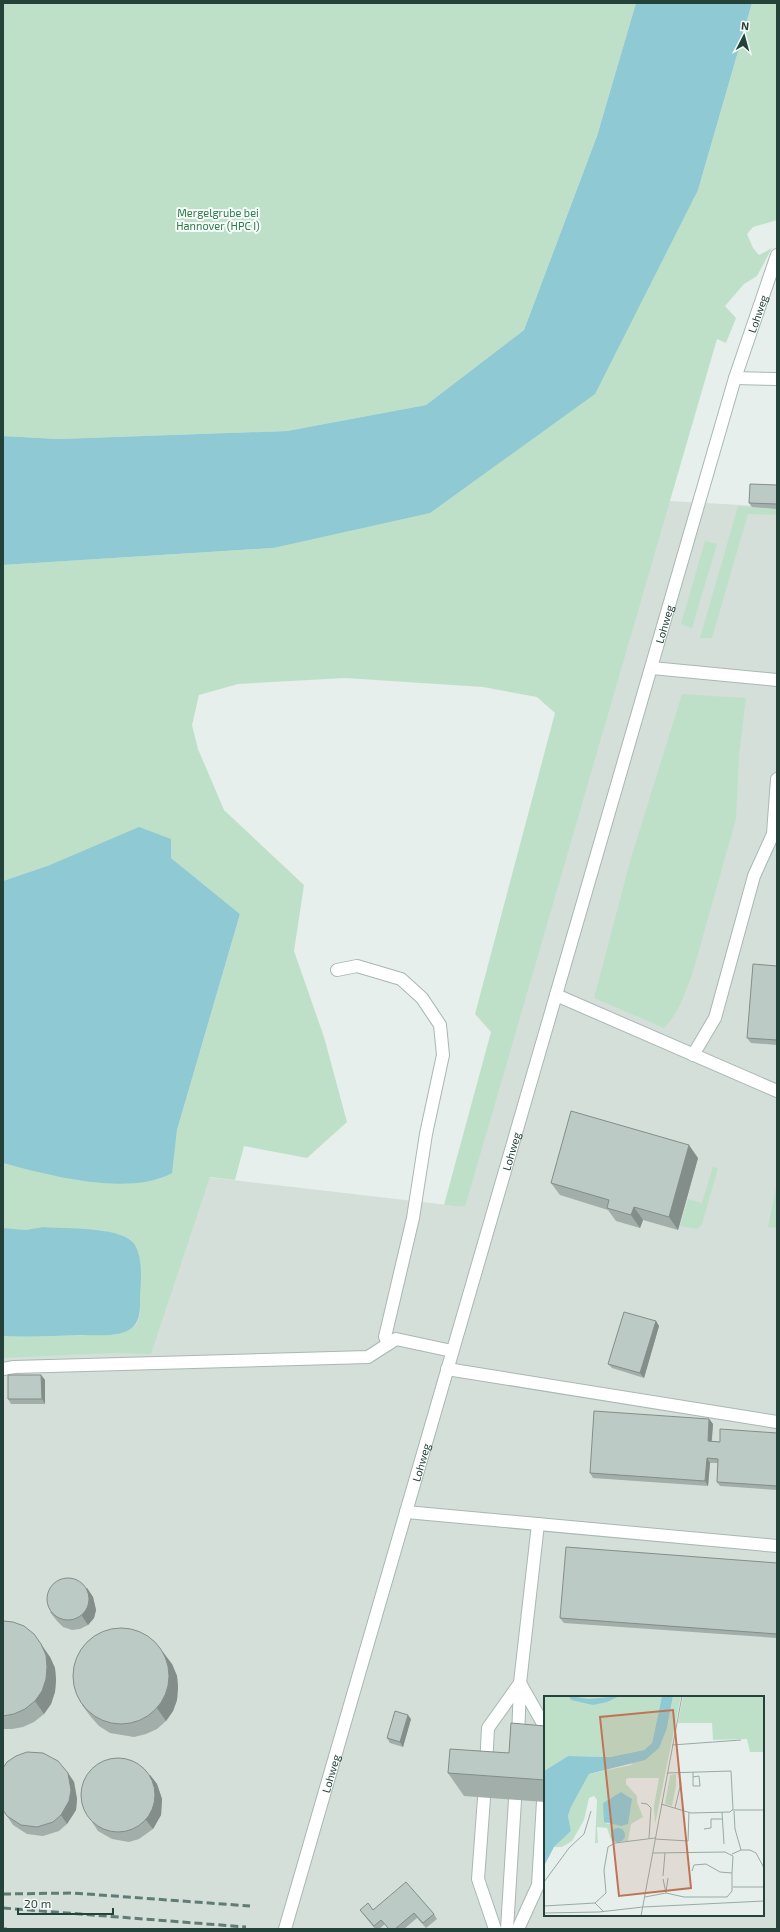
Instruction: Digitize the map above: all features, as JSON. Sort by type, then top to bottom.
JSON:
[{"type":"street","name":"Lohweg","points":[[285,1929],[735,378],[777,255]]},
{"type":"street","points":[[735,378],[777,379]]},
{"type":"street","points":[[652,668],[777,680]]},
{"type":"street","points":[[693,1055],[715,1018],[754,876],[773,834],[777,780]]},
{"type":"street","points":[[337,970],[357,966],[401,978],[422,998],[440,1025],[443,1055],[426,1134],[413,1218],[385,1337],[388,1344]]},
{"type":"street","points":[[556,995],[777,1091]]},
{"type":"street","points":[[3,1369],[14,1367],[368,1357],[396,1339],[452,1351]]},
{"type":"street","points":[[447,1369],[777,1422]]},
{"type":"street","points":[[406,1512],[777,1546]]},
{"type":"street","points":[[518,1753],[520,1683],[538,1524]]},
{"type":"street","points":[[520,1683],[544,1726]]},
{"type":"street","points":[[486,1773],[488,1728],[520,1683]]},
{"type":"street","points":[[484,1798],[478,1880],[495,1929]]},
{"type":"street","points":[[507,1929],[514,1800]]},
{"type":"street","points":[[518,1929],[538,1885],[544,1802]]},
{"type":"shaded area","points":[[632,499],[777,507],[777,1929],[3,1929],[3,1163],[172,1173],[465,1207]]},
{"type":"green space","name":"Mergelgrube bei Hannover (HPC I)","points":[[3,3],[636,3],[597,136],[524,330],[426,405],[287,431],[58,439],[3,436]]},
{"type":"green space","points":[[752,3],[777,3],[777,220],[753,227],[747,234],[753,248],[759,255],[772,248],[757,276],[744,284],[725,306],[736,318],[726,343],[717,339],[465,1207],[444,1205],[491,1032],[475,1014],[555,713],[537,697],[483,687],[345,678],[238,684],[199,695],[192,725],[198,749],[224,810],[304,885],[294,951],[324,1037],[347,1122],[307,1158],[244,1146],[235,1180],[210,1177],[151,1354],[113,1353],[3,1358],[3,1336],[109,1335],[127,1331],[137,1324],[140,1314],[140,1290],[139,1256],[135,1245],[130,1239],[104,1231],[43,1227],[26,1230],[3,1228],[3,1163],[123,1184],[160,1179],[171,1173],[177,1130],[240,914],[171,858],[50,865],[3,881],[3,565],[273,548],[698,190]]},
{"type":"green space","points":[[738,506],[777,509],[777,515],[748,514],[712,638],[700,638]]},
{"type":"green space","points":[[705,541],[717,544],[692,628],[681,624]]},
{"type":"green space","points":[[682,694],[746,698],[739,756],[736,819],[692,975],[681,1003],[672,1019],[664,1028],[594,998],[631,858]]},
{"type":"green space","points":[[713,1166],[718,1169],[702,1224],[697,1229],[680,1226],[688,1199],[702,1203]]},
{"type":"green space","points":[[777,1183],[777,1228],[768,1227]]},
{"type":"water","points":[[636,3],[752,3],[698,190],[595,394],[430,513],[273,548],[3,565],[3,436],[58,439],[287,431],[426,405],[524,330],[597,136]]},
{"type":"water","points":[[139,827],[171,839],[171,858],[240,914],[177,1130],[172,1173],[154,1180],[111,1184],[65,1178],[3,1163],[3,881],[50,865]]},
{"type":"water","points":[[43,1227],[107,1231],[119,1234],[129,1239],[135,1245],[138,1251],[140,1263],[140,1306],[139,1316],[132,1328],[122,1333],[110,1335],[3,1336],[3,1228],[26,1230]]},
{"type":"building","points":[[750,484],[777,485],[777,504],[749,503]]},
{"type":"building","points":[[753,964],[777,966],[777,1040],[747,1038]]},
{"type":"building","points":[[571,1111],[689,1145],[669,1217],[634,1207],[631,1215],[607,1208],[609,1200],[551,1183]]},
{"type":"building","points":[[624,1312],[656,1321],[640,1373],[608,1364]]},
{"type":"building","points":[[8,1375],[41,1375],[42,1399],[8,1399]]},
{"type":"building","points":[[594,1411],[709,1419],[708,1441],[720,1442],[720,1429],[777,1433],[777,1486],[717,1482],[718,1459],[707,1458],[705,1481],[590,1473]]},
{"type":"building","points":[[566,1547],[777,1563],[777,1634],[560,1618]]},
{"type":"building","points":[[64,1578],[72,1578],[80,1581],[86,1587],[89,1599],[86,1611],[80,1617],[72,1620],[64,1620],[56,1617],[50,1611],[47,1603],[47,1595],[50,1587],[56,1581]]},
{"type":"building","points":[[3,1621],[13,1622],[24,1626],[34,1634],[46,1655],[47,1667],[46,1679],[42,1691],[35,1701],[25,1709],[14,1714],[3,1716]]},
{"type":"building","points":[[121,1628],[139,1631],[155,1642],[166,1658],[169,1676],[166,1694],[155,1710],[139,1721],[121,1724],[103,1721],[87,1710],[76,1694],[73,1676],[76,1658],[87,1642],[103,1631]]},
{"type":"building","points":[[395,1711],[408,1715],[400,1742],[387,1738]]},
{"type":"building","points":[[511,1723],[544,1726],[544,1780],[448,1773],[450,1749],[509,1753]]},
{"type":"building","points":[[27,1752],[43,1753],[58,1761],[68,1773],[71,1790],[69,1801],[61,1815],[53,1822],[37,1827],[21,1825],[7,1816],[3,1810],[3,1768],[7,1762],[16,1756]]},
{"type":"building","points":[[118,1758],[139,1764],[149,1774],[155,1795],[149,1816],[139,1826],[118,1832],[97,1826],[87,1816],[81,1795],[87,1774],[97,1764]]},
{"type":"building","points":[[406,1882],[434,1914],[423,1923],[414,1913],[395,1929],[389,1929],[381,1920],[374,1926],[360,1910],[368,1903],[373,1910]]},
{"type":"railway","points":[[3,1894],[73,1893],[250,1906]]},
{"type":"railway","points":[[3,1908],[246,1927]]}]
